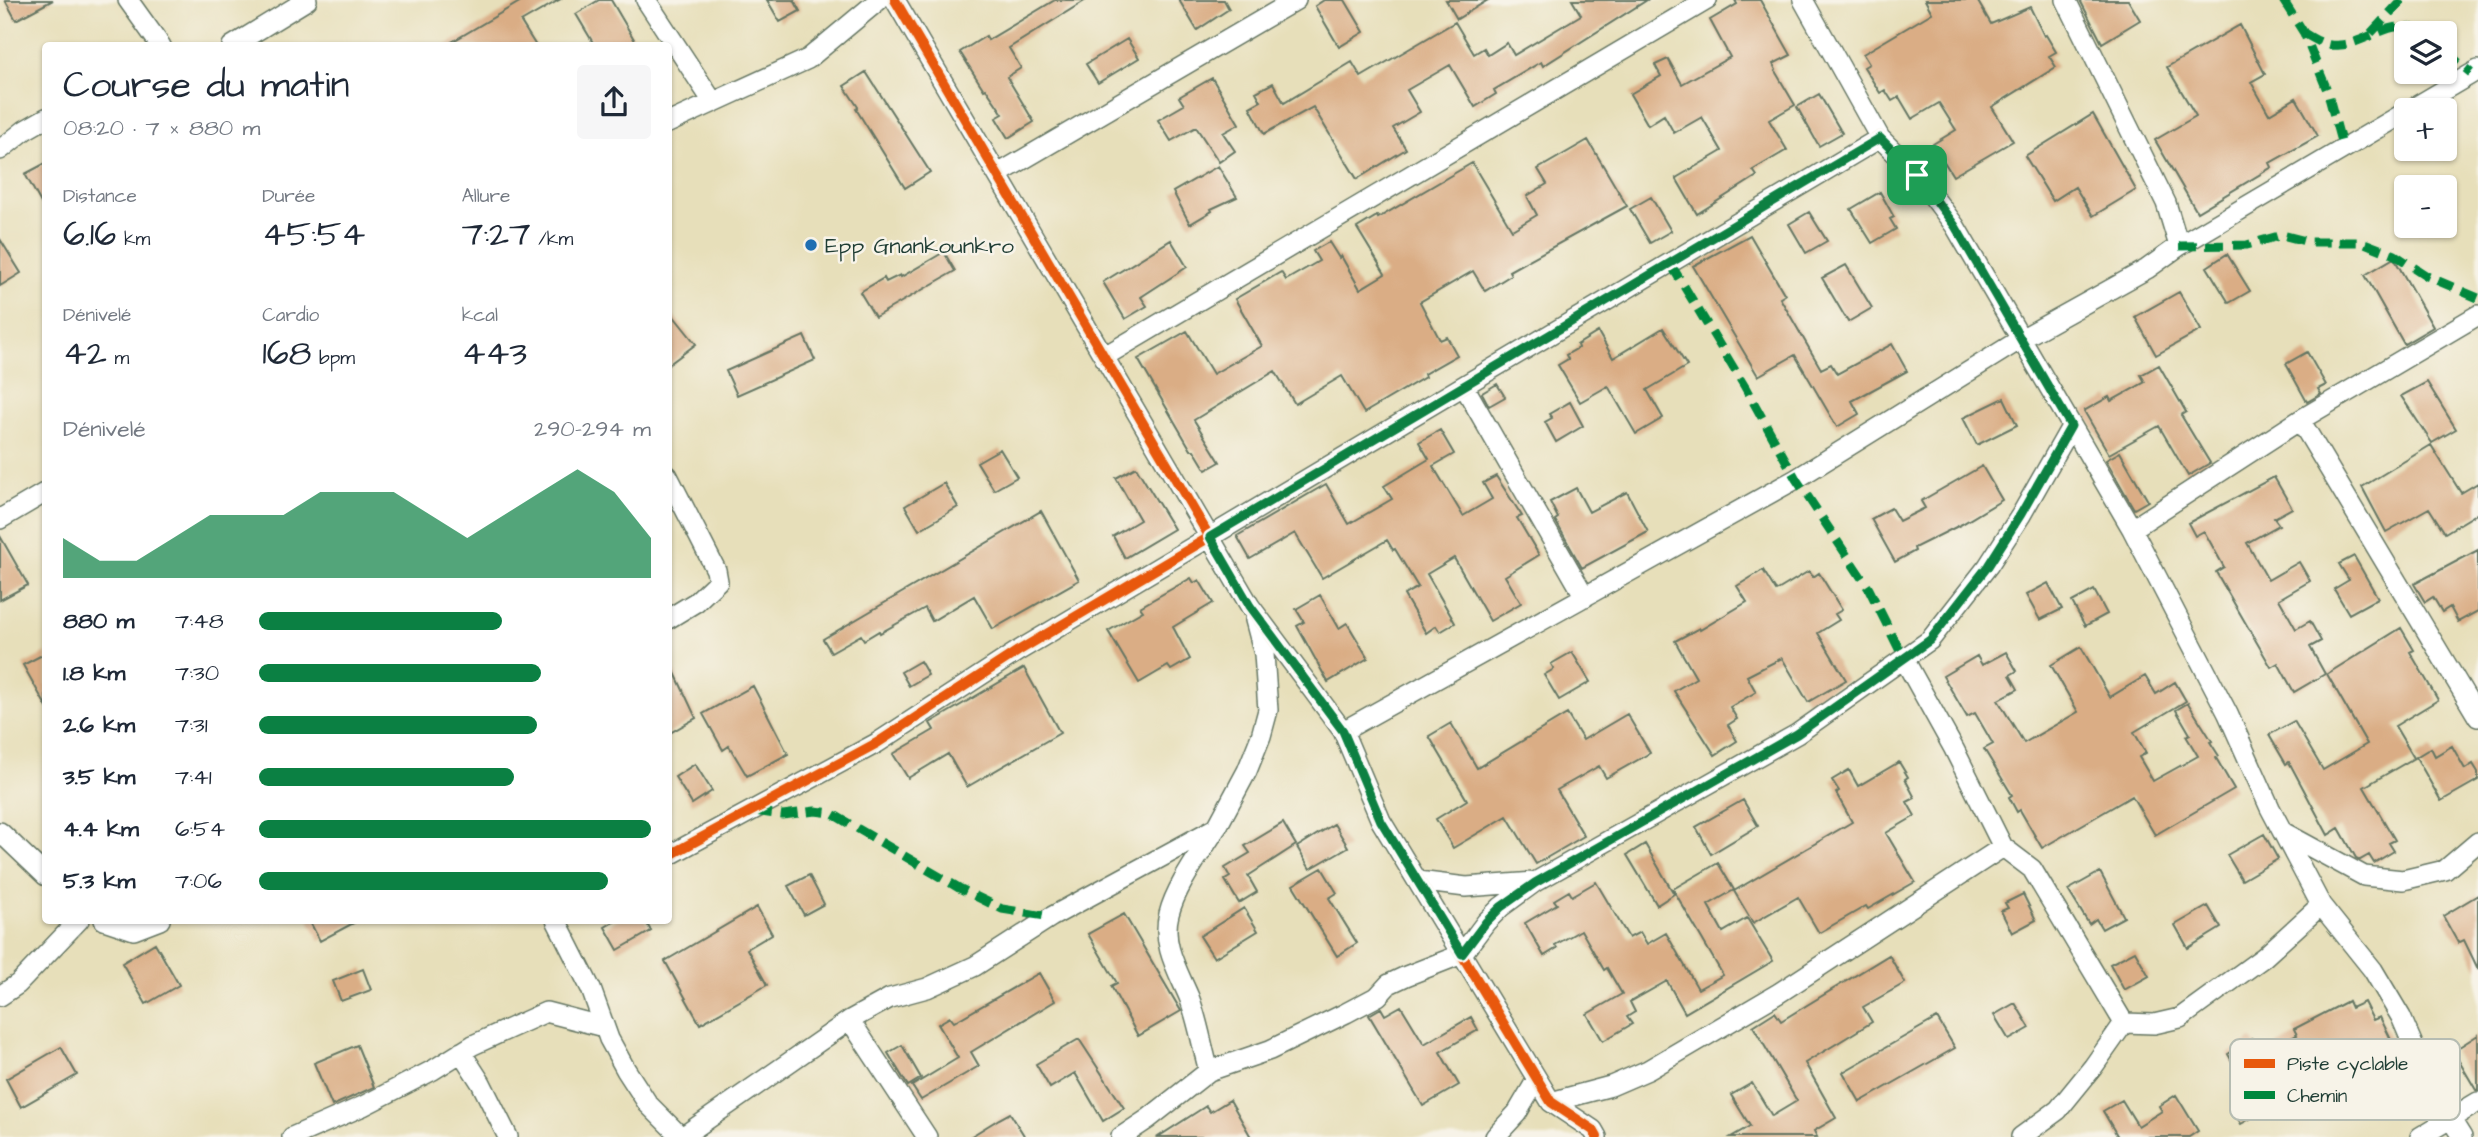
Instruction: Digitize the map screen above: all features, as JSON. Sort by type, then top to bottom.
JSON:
[{"type":"street","points":[[128,0],[158,42]]},
{"type":"street","points":[[239,42],[307,0]]},
{"type":"street","points":[[646,0],[713,103]]},
{"type":"street","points":[[672,121],[808,59],[879,0]]},
{"type":"street","points":[[895,0],[1250,606],[1343,731],[1381,821],[1551,1102],[1593,1130],[1597,1137]]},
{"type":"street","points":[[998,174],[1270,6],[1296,0]]},
{"type":"street","points":[[1105,356],[1707,0]]},
{"type":"street","points":[[1803,0],[1880,138],[1917,175],[1955,226],[2021,338],[2132,529],[2228,714],[2270,808],[2321,905],[2373,970],[2402,1017],[2411,1039]]},
{"type":"street","points":[[2066,0],[2166,203],[2179,246]]},
{"type":"street","points":[[2430,98],[2478,70]]},
{"type":"street","points":[[1343,731],[1796,479],[2021,338],[2147,269],[2179,246],[2394,119]]},
{"type":"street","points":[[0,150],[42,120]]},
{"type":"street","points":[[672,854],[877,743],[1018,651],[1880,138]]},
{"type":"street","points":[[2132,529],[2300,420],[2478,315]]},
{"type":"street","points":[[1464,386],[1585,597]]},
{"type":"street","points":[[2300,420],[2478,717]]},
{"type":"street","points":[[1121,1137],[1209,1071],[1270,1050],[1378,996],[1390,984],[1406,976],[1462,954],[1501,907],[1535,883],[1797,734],[1930,640],[1988,566],[2071,426]]},
{"type":"street","points":[[672,484],[716,570],[718,581],[696,602],[672,617]]},
{"type":"street","points":[[0,519],[42,494]]},
{"type":"street","points":[[1209,1071],[1189,998],[1174,968],[1167,931],[1169,914],[1177,893],[1247,771],[1268,710],[1264,654],[1250,606]]},
{"type":"street","points":[[1904,659],[1954,749],[2003,847],[2032,869],[2124,1023]]},
{"type":"street","points":[[558,924],[591,989],[604,1027],[626,1070],[648,1104],[682,1137],[850,1020],[890,998],[927,988],[975,966],[1051,917],[1217,827]]},
{"type":"street","points":[[2283,831],[2364,876],[2403,880],[2445,870],[2475,841]]},
{"type":"street","points":[[0,832],[42,872]]},
{"type":"street","points":[[1551,1102],[1611,1086],[1648,1070],[1779,993],[2003,847]]},
{"type":"street","points":[[1418,881],[1465,887],[1535,883]]},
{"type":"street","points":[[2124,1023],[2154,1024],[2180,1018],[2264,957],[2321,905]]},
{"type":"street","points":[[0,996],[18,984],[75,924]]},
{"type":"street","points":[[116,924],[134,930],[150,924]]},
{"type":"street","points":[[292,1137],[363,1106],[433,1070],[461,1052],[546,1012],[604,1027]]},
{"type":"street","points":[[850,1020],[926,1137]]},
{"type":"street","points":[[2021,1137],[2058,1110],[2124,1023]]},
{"type":"street","points":[[461,1052],[481,1083],[508,1137]]},
{"type":"street","points":[[1494,1137],[1517,1113],[1537,1079]]},
{"type":"street","points":[[2460,1112],[2478,1102]]},
{"type":"street","points":[[2420,1137],[2447,1120]]},
{"type":"street","points":[[2451,1120],[2462,1137]]},
{"type":"building","points":[[5,0],[53,0],[16,20]]},
{"type":"building","points":[[523,0],[559,0],[521,22],[534,42],[452,42]]},
{"type":"building","points":[[599,0],[611,0],[636,42],[593,42],[576,14]]},
{"type":"building","points":[[767,0],[794,0],[800,11],[780,22]]},
{"type":"building","points":[[1055,0],[1086,0],[1009,48],[1021,68],[1007,77],[1034,122],[1008,138],[996,118],[1003,114],[960,52],[986,36],[988,40]]},
{"type":"building","points":[[1179,0],[1224,0],[1229,9],[1197,30]]},
{"type":"building","points":[[1324,0],[1345,0],[1364,32],[1339,47],[1315,6]]},
{"type":"building","points":[[1446,0],[1488,0],[1457,19]]},
{"type":"building","points":[[1572,0],[1647,0],[1543,66],[1541,62],[1494,90],[1496,94],[1475,107],[1450,65],[1407,90],[1420,112],[1393,128],[1406,149],[1357,179],[1313,107],[1264,134],[1250,107],[1261,101],[1256,92],[1273,83],[1284,103],[1352,62],[1361,77],[1455,22],[1474,54],[1484,48],[1488,55],[1507,43],[1514,55],[1581,15]]},
{"type":"building","points":[[1735,0],[1760,0],[1791,55],[1773,64],[1795,105],[1769,120],[1787,150],[1753,170],[1757,176],[1697,214],[1676,178],[1722,151],[1702,117],[1674,133],[1664,115],[1648,125],[1630,94],[1661,76],[1655,65],[1668,59],[1682,84],[1730,57],[1710,20],[1737,4]]},
{"type":"building","points":[[1925,0],[1977,0],[1991,24],[2030,7],[2044,36],[2046,35],[2056,52],[2049,56],[2056,67],[1992,107],[2013,141],[1953,176],[1933,144],[1956,130],[1939,103],[1912,119],[1899,97],[1892,101],[1885,90],[1880,93],[1864,67],[1869,64],[1863,54],[1932,13]]},
{"type":"building","points":[[2080,0],[2128,0],[2140,20],[2102,43]]},
{"type":"building","points":[[2240,25],[2265,74],[2251,82],[2269,114],[2296,98],[2318,136],[2270,163],[2272,167],[2197,212],[2155,140],[2196,116],[2167,67]]},
{"type":"building","points":[[1127,39],[1139,58],[1098,83],[1086,64]]},
{"type":"building","points":[[866,72],[930,172],[905,188],[844,86]]},
{"type":"building","points":[[1212,78],[1239,124],[1223,133],[1235,151],[1219,162],[1196,127],[1171,141],[1158,120],[1184,105],[1179,97]]},
{"type":"building","points":[[1819,94],[1842,133],[1819,146],[1797,107]]},
{"type":"building","points":[[2093,114],[2136,190],[2093,216],[2075,187],[2053,201],[2025,156]]},
{"type":"building","points":[[1588,140],[1627,206],[1509,271],[1511,275],[1485,291],[1473,271],[1420,302],[1440,340],[1447,337],[1457,355],[1364,413],[1342,376],[1295,404],[1275,371],[1194,420],[1220,462],[1206,470],[1194,450],[1191,450],[1138,359],[1187,331],[1213,374],[1262,346],[1235,299],[1281,272],[1286,280],[1319,261],[1313,251],[1329,242],[1339,258],[1341,256],[1360,289],[1385,274],[1357,228],[1472,163],[1512,230],[1537,215],[1527,196],[1547,184],[1538,169]]},
{"type":"building","points":[[42,165],[42,205],[25,174]]},
{"type":"building","points":[[1218,166],[1237,197],[1211,209],[1212,211],[1190,224],[1173,192]]},
{"type":"building","points":[[1880,192],[1894,217],[1890,219],[1896,229],[1872,243],[1851,209]]},
{"type":"building","points":[[1651,197],[1671,231],[1650,243],[1630,209]]},
{"type":"building","points":[[1809,212],[1827,241],[1806,253],[1789,224]]},
{"type":"building","points":[[1750,235],[1785,295],[1780,298],[1821,369],[1831,364],[1837,374],[1892,344],[1907,371],[1852,401],[1859,414],[1837,427],[1795,355],[1758,376],[1693,266]]},
{"type":"building","points":[[0,239],[21,273],[0,286]]},
{"type":"building","points":[[1171,240],[1187,267],[1141,297],[1147,306],[1125,319],[1103,282]]},
{"type":"building","points":[[944,252],[955,271],[875,317],[860,292],[884,278],[886,282],[900,275],[901,277]]},
{"type":"building","points":[[2227,254],[2250,291],[2229,303],[2207,267]]},
{"type":"building","points":[[2394,258],[2433,327],[2404,344],[2365,275]]},
{"type":"building","points":[[1846,265],[1872,308],[1848,322],[1822,278]]},
{"type":"building","points":[[2179,292],[2201,330],[2156,355],[2135,317]]},
{"type":"building","points":[[672,314],[696,344],[672,362]]},
{"type":"building","points":[[1663,328],[1687,366],[1647,390],[1663,418],[1636,434],[1608,386],[1580,402],[1558,365],[1568,359],[1566,355],[1578,348],[1577,345],[1598,332],[1613,358]]},
{"type":"building","points":[[804,336],[815,360],[737,395],[726,371]]},
{"type":"building","points":[[2307,352],[2326,385],[2318,389],[2321,394],[2307,402],[2286,364]]},
{"type":"building","points":[[2159,365],[2186,412],[2181,415],[2210,463],[2188,476],[2159,426],[2109,454],[2084,411],[2109,397],[2111,401],[2145,382],[2141,375]]},
{"type":"building","points":[[2427,382],[2456,429],[2432,443],[2401,396]]},
{"type":"building","points":[[1497,384],[1505,397],[1489,406],[1482,393]]},
{"type":"building","points":[[2004,398],[2017,425],[1977,445],[1963,418]]},
{"type":"building","points":[[1570,402],[1583,426],[1556,442],[1545,422],[1552,418],[1549,414]]},
{"type":"building","points":[[1440,430],[1454,454],[1433,466],[1463,516],[1492,499],[1483,483],[1496,476],[1522,516],[1517,518],[1539,555],[1505,576],[1521,603],[1490,621],[1454,558],[1427,574],[1455,623],[1440,632],[1436,626],[1426,633],[1404,595],[1418,587],[1387,540],[1322,578],[1295,533],[1250,559],[1237,536],[1326,484],[1349,524],[1392,499],[1384,486],[1429,459],[1419,442]]},
{"type":"building","points":[[2431,445],[2461,493],[2478,483],[2478,513],[2445,533],[2429,508],[2386,532],[2362,487]]},
{"type":"building","points":[[1000,449],[1017,477],[994,490],[977,462]]},
{"type":"building","points":[[2120,452],[2148,501],[2134,509],[2106,460]]},
{"type":"building","points":[[1982,466],[2002,500],[1914,548],[1915,551],[1895,562],[1871,519],[1891,508],[1899,521],[1925,508],[1921,501]]},
{"type":"building","points":[[1136,467],[1174,529],[1125,558],[1113,536],[1140,520],[1116,478]]},
{"type":"building","points":[[2274,477],[2292,508],[2274,518],[2279,525],[2247,543],[2268,580],[2299,562],[2310,581],[2279,599],[2296,629],[2310,621],[2321,641],[2310,647],[2325,674],[2294,692],[2278,663],[2271,667],[2216,572],[2224,567],[2204,531],[2195,536],[2188,523]]},
{"type":"building","points":[[944,483],[958,507],[919,530],[905,506]]},
{"type":"building","points":[[1576,488],[1589,512],[1627,492],[1648,532],[1582,568],[1555,520],[1558,518],[1550,502]]},
{"type":"building","points":[[1041,511],[1079,580],[993,629],[974,596],[932,621],[925,608],[880,633],[879,631],[864,640],[861,635],[831,652],[823,639]]},
{"type":"building","points":[[0,536],[28,585],[0,600]]},
{"type":"building","points":[[2478,550],[2478,611],[2458,622],[2450,607],[2442,612],[2433,597],[2425,602],[2414,584]]},
{"type":"building","points":[[2354,556],[2378,598],[2349,614],[2334,589],[2349,580],[2339,564]]},
{"type":"building","points":[[1763,570],[1776,591],[1809,571],[1813,577],[1819,573],[1842,610],[1835,614],[1839,620],[1818,633],[1846,680],[1808,702],[1782,658],[1747,676],[1756,692],[1730,707],[1737,719],[1728,725],[1737,741],[1715,755],[1674,691],[1696,678],[1675,641],[1699,628],[1700,630],[1747,602],[1737,586]]},
{"type":"building","points":[[1191,578],[1194,583],[1199,580],[1213,603],[1173,627],[1190,659],[1171,670],[1168,666],[1139,683],[1108,631],[1143,611],[1140,607]]},
{"type":"building","points":[[2048,583],[2062,609],[2040,620],[2026,595]]},
{"type":"building","points":[[2094,590],[2107,614],[2085,626],[2072,602]]},
{"type":"building","points":[[1320,595],[1339,628],[1347,623],[1368,658],[1328,682],[1297,626],[1304,622],[1296,609]]},
{"type":"building","points":[[2401,628],[2414,650],[2410,652],[2438,700],[2395,726],[2414,758],[2364,787],[2395,840],[2389,843],[2394,851],[2374,863],[2369,855],[2360,860],[2356,858],[2339,828],[2328,835],[2289,762],[2286,764],[2269,735],[2294,721],[2323,770],[2367,744],[2327,674]]},
{"type":"building","points":[[2081,647],[2110,697],[2145,676],[2156,694],[2175,682],[2186,701],[2134,732],[2146,753],[2139,757],[2153,781],[2198,756],[2186,736],[2190,734],[2176,710],[2188,703],[2212,741],[2210,742],[2219,756],[2216,758],[2234,789],[2155,835],[2132,796],[2042,848],[2020,810],[2017,812],[2009,797],[2012,795],[1984,749],[1993,744],[1975,713],[1967,717],[1943,676],[1977,656],[1982,665],[2006,652],[2017,671],[2010,675],[2018,689],[1998,700],[2024,743],[2078,712],[2051,665]]},
{"type":"building","points":[[1572,652],[1590,682],[1559,700],[1544,675],[1554,669],[1551,664]]},
{"type":"building","points":[[42,655],[42,699],[23,665]]},
{"type":"building","points":[[920,661],[928,675],[909,686],[901,672]]},
{"type":"building","points":[[672,667],[696,718],[672,732]]},
{"type":"building","points":[[1024,668],[1060,733],[967,787],[948,754],[908,778],[893,754],[934,730],[930,723]]},
{"type":"building","points":[[753,686],[788,754],[747,776],[729,746],[723,750],[703,714]]},
{"type":"building","points":[[1567,714],[1583,740],[1627,714],[1650,753],[1606,778],[1599,766],[1557,790],[1584,836],[1536,864],[1507,816],[1453,848],[1436,819],[1467,800],[1429,736],[1451,723],[1477,768]]},
{"type":"building","points":[[2452,746],[2465,769],[2473,764],[2478,772],[2478,780],[2441,801],[2416,757],[2431,748],[2435,756]]},
{"type":"building","points":[[1899,762],[1908,777],[1905,779],[1915,798],[1907,802],[1915,816],[1886,833],[1915,882],[1819,933],[1798,897],[1753,923],[1734,891],[1852,822],[1832,780],[1849,770],[1858,786]]},
{"type":"building","points":[[695,764],[712,791],[692,804],[675,777]]},
{"type":"building","points":[[1743,800],[1758,826],[1711,854],[1696,827]]},
{"type":"building","points":[[1283,823],[1296,845],[1248,876],[1257,892],[1239,903],[1225,880],[1230,877],[1225,868],[1250,853],[1245,846]]},
{"type":"building","points":[[1334,824],[1348,847],[1310,869],[1297,847]]},
{"type":"building","points":[[2264,834],[2278,859],[2242,880],[2227,855]]},
{"type":"building","points":[[1645,844],[1674,894],[1657,905],[1627,855]]},
{"type":"building","points":[[1718,863],[1734,890],[1708,905],[1723,932],[1747,918],[1773,961],[1685,1013],[1667,981],[1630,1002],[1635,1012],[1627,1017],[1632,1024],[1603,1041],[1587,1014],[1622,994],[1607,968],[1604,970],[1581,930],[1555,945],[1557,948],[1544,956],[1525,923],[1557,904],[1554,900],[1569,891],[1572,896],[1596,882],[1629,938],[1640,932],[1647,944],[1666,933],[1698,989],[1723,975],[1673,889]]},
{"type":"building","points":[[1322,868],[1337,893],[1329,898],[1357,943],[1337,956],[1293,885]]},
{"type":"building","points":[[2100,872],[2124,917],[2102,929],[2096,919],[2089,924],[2068,890]]},
{"type":"building","points":[[809,875],[824,904],[804,915],[788,886]]},
{"type":"building","points":[[2023,894],[2036,920],[2012,933],[2001,911],[2008,908],[2005,903]]},
{"type":"building","points":[[2478,895],[2478,969],[2464,940],[2458,943],[2443,916]]},
{"type":"building","points":[[2208,906],[2221,928],[2188,948],[2175,925]]},
{"type":"building","points":[[757,907],[772,934],[747,949],[767,985],[700,1024],[665,961]]},
{"type":"building","points":[[1244,908],[1258,931],[1214,958],[1200,936]]},
{"type":"building","points":[[1124,914],[1181,1011],[1138,1036],[1111,986],[1117,983],[1088,934]]},
{"type":"building","points":[[311,924],[352,924],[320,941]]},
{"type":"building","points":[[610,924],[647,924],[651,931],[618,950],[605,927]]},
{"type":"building","points":[[155,943],[179,985],[146,1004],[122,963]]},
{"type":"building","points":[[2135,951],[2149,976],[2124,990],[2110,964]]},
{"type":"building","points":[[1889,955],[1905,983],[1863,1007],[1872,1022],[1805,1063],[1836,1118],[1814,1131],[1817,1137],[1731,1137],[1750,1126],[1731,1095],[1752,1083],[1772,1116],[1797,1101],[1753,1026],[1775,1012],[1781,1021]]},
{"type":"building","points":[[363,969],[371,990],[341,1001],[333,981]]},
{"type":"building","points":[[1039,973],[1055,1001],[971,1052],[979,1066],[921,1100],[912,1086],[958,1058],[938,1024],[950,1017],[954,1022]]},
{"type":"building","points":[[2348,1001],[2351,1008],[2364,1002],[2373,1020],[2380,1017],[2391,1039],[2289,1039],[2297,1035],[2294,1029]]},
{"type":"building","points":[[2015,1003],[2030,1028],[2009,1040],[1994,1015]]},
{"type":"building","points":[[1401,1006],[1424,1044],[1471,1017],[1478,1030],[1440,1052],[1459,1085],[1423,1106],[1369,1015],[1381,1008],[1385,1015]]},
{"type":"building","points":[[1937,1018],[1955,1048],[1860,1102],[1843,1072]]},
{"type":"building","points":[[2478,1035],[2478,1090],[2460,1063],[2460,1047]]},
{"type":"building","points":[[1079,1039],[1124,1108],[1103,1121],[1075,1073],[1050,1088],[1036,1064]]},
{"type":"building","points":[[357,1045],[374,1087],[332,1106],[314,1063]]},
{"type":"building","points":[[902,1045],[921,1078],[908,1086],[888,1053]]},
{"type":"building","points":[[61,1047],[77,1075],[21,1107],[6,1079]]},
{"type":"building","points":[[2176,1095],[2198,1131],[2189,1137],[2118,1137],[2103,1111],[2122,1100],[2138,1126],[2162,1111],[2159,1106]]},
{"type":"building","points":[[1230,1100],[1251,1137],[1158,1137],[1206,1106],[1210,1112]]},
{"type":"building","points":[[1010,1113],[1025,1137],[970,1137],[999,1119]]},
{"type":"marked path","points":[[2283,0],[2304,33],[2327,90],[2343,149]]},
{"type":"marked path","points":[[2371,33],[2402,0]]},
{"type":"marked path","points":[[2304,33],[2321,42],[2335,45],[2351,43],[2394,28]]},
{"type":"marked path","points":[[2457,61],[2471,73]]},
{"type":"marked path","points":[[2179,246],[2247,245],[2282,235],[2309,242],[2362,242],[2395,255],[2427,276],[2478,298]]},
{"type":"marked path","points":[[1670,263],[1745,387],[1796,479],[1869,589],[1904,659]]},
{"type":"marked path","points":[[754,811],[783,815],[815,811],[831,813],[959,888],[1002,909],[1051,917]]},
{"type":"cycle path","points":[[895,0],[1250,606],[1343,731],[1381,821],[1551,1102],[1593,1130],[1597,1137]]},
{"type":"cycle path","points":[[672,854],[877,743],[1018,651],[1880,138]]},
{"type":"place","name":"Epp Gnankounkro","points":[[811,245]]},
{"type":"route","points":[[1880,138],[1917,175],[1955,226],[2071,426],[2021,514],[1988,566],[1930,640],[1797,734],[1535,883],[1501,907],[1462,954],[1381,821],[1343,731],[1250,606],[1210,537],[1880,138]]}]
